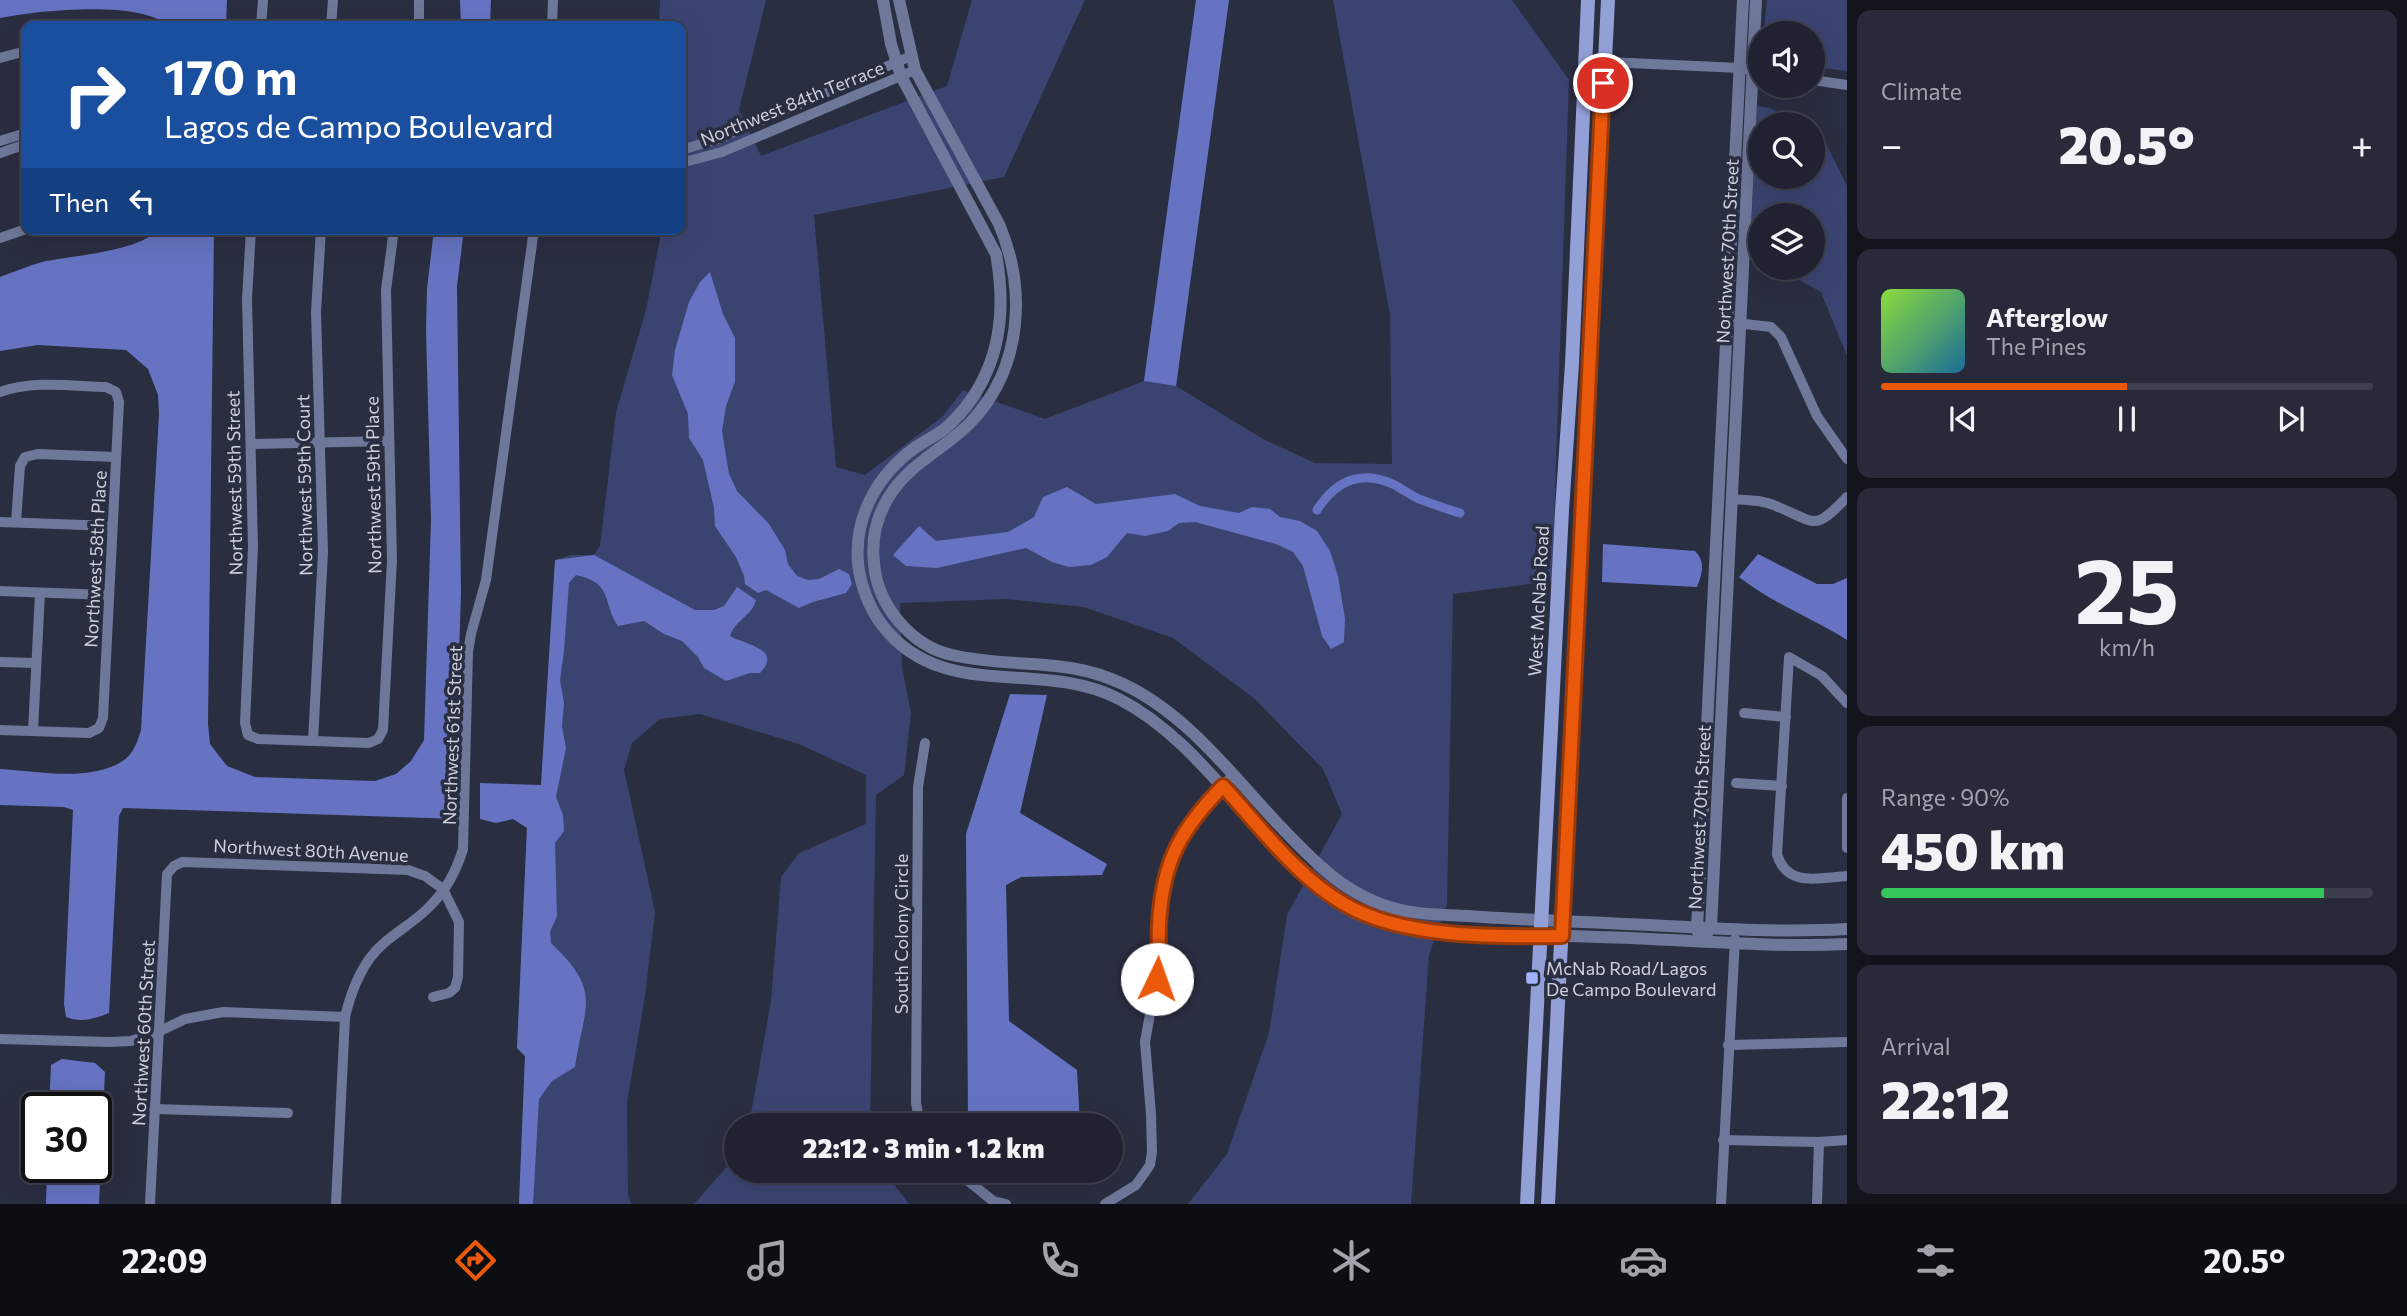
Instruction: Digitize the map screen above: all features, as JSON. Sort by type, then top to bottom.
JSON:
[{"type":"main road","name":"West McNab Road","points":[[1527,1204],[1562,510],[1572,364],[1588,0]]},
{"type":"main road","points":[[1548,1204],[1608,0]]},
{"type":"main road","points":[[1532,1096],[1545,1100],[1543,1136],[1551,1148]]},
{"type":"street","points":[[261,21],[263,0]]},
{"type":"street","points":[[331,21],[333,0]]},
{"type":"street","points":[[419,0],[419,21]]},
{"type":"street","points":[[552,21],[553,0]]},
{"type":"street","points":[[883,0],[899,69],[927,127],[986,233],[996,254],[1000,279],[999,335],[990,364],[977,389],[945,430],[896,462],[881,480],[866,506],[858,536],[858,565],[865,593],[875,616],[893,639],[914,656],[949,670],[1078,684],[1114,696],[1142,711],[1166,729],[1324,891],[1370,917],[1398,926],[1541,936],[1562,928],[1711,928],[1794,932],[1847,929]]},
{"type":"street","points":[[899,0],[915,70],[999,224],[1009,249],[1015,277],[1017,307],[1014,336],[992,396],[973,421],[906,474],[893,488],[880,511],[874,537],[873,565],[880,590],[891,611],[905,628],[948,654],[1080,668],[1120,682],[1150,698],[1178,719],[1331,877],[1351,891],[1376,902],[1401,910],[1428,914],[1542,921],[1562,928],[1701,942],[1791,947],[1847,944]]},
{"type":"street","name":"Northwest 70th Street","points":[[1743,0],[1748,44]]},
{"type":"street","name":"Northwest 70th Street","points":[[1754,21],[1756,0]]},
{"type":"street","points":[[0,58],[21,52]]},
{"type":"street","name":"Northwest 84th Terrace","points":[[686,162],[722,152],[899,69],[912,57]]},
{"type":"street","points":[[1585,61],[1748,70]]},
{"type":"street","name":"Northwest 84th Terrace","points":[[686,149],[718,139],[899,69],[915,70]]},
{"type":"street","points":[[1825,82],[1847,85]]},
{"type":"street","name":"Northwest 70th Street","points":[[1701,942],[1697,928],[1727,322],[1748,98]]},
{"type":"street","name":"Northwest 70th Street","points":[[1701,942],[1711,928],[1750,98]]},
{"type":"street","points":[[0,141],[21,135]]},
{"type":"street","points":[[0,153],[21,146]]},
{"type":"street","points":[[0,238],[21,231]]},
{"type":"street","name":"Northwest 59th Street","points":[[251,235],[247,299],[253,547],[245,723],[248,735],[258,739],[313,741]]},
{"type":"street","name":"Northwest 59th Court","points":[[313,741],[323,552],[316,312],[321,235]]},
{"type":"street","name":"Northwest 59th Place","points":[[313,741],[369,743],[378,739],[383,730],[392,560],[386,290],[393,235]]},
{"type":"street","name":"Northwest 61st Street","points":[[336,1204],[345,1017],[350,996],[371,956],[431,905],[457,867],[463,849],[468,652],[486,580],[533,235]]},
{"type":"street","points":[[1727,322],[1771,327],[1781,337],[1817,416],[1847,458]]},
{"type":"street","name":"Northwest 58th Place","points":[[0,392],[14,386],[35,385],[106,387],[116,392],[119,402],[103,718],[99,728],[89,733],[33,731]]},
{"type":"street","points":[[251,444],[388,441]]},
{"type":"street","points":[[16,522],[20,466],[25,457],[38,454],[116,457]]},
{"type":"street","points":[[1732,499],[1762,501],[1805,521],[1817,521],[1825,520],[1847,497]]},
{"type":"street","points":[[0,522],[112,526]]},
{"type":"street","points":[[0,591],[108,596]]},
{"type":"street","points":[[0,730],[33,731],[40,593]]},
{"type":"street","points":[[940,650],[949,670]]},
{"type":"street","points":[[1847,703],[1822,676],[1789,657],[1777,854],[1781,866],[1796,877],[1847,876]]},
{"type":"street","points":[[0,662],[36,663]]},
{"type":"street","points":[[1744,713],[1786,717]]},
{"type":"street","name":"South Colony Circle","points":[[918,1113],[918,787],[925,743]]},
{"type":"street","points":[[1105,1204],[1136,1185],[1145,1176],[1150,1165],[1151,1125],[1144,1042],[1159,964],[1158,930],[1168,867],[1178,841],[1193,818],[1233,775]]},
{"type":"street","points":[[1736,783],[1782,786]]},
{"type":"street","points":[[1847,798],[1847,848]]},
{"type":"street","points":[[1268,836],[1279,825]]},
{"type":"street","name":"Northwest 80th Avenue","points":[[174,866],[182,862],[408,870],[425,876],[443,889]]},
{"type":"street","name":"Northwest 60th Street","points":[[150,1204],[167,874],[174,866]]},
{"type":"street","points":[[433,997],[449,993],[455,988],[458,977],[459,922],[443,889]]},
{"type":"street","points":[[1721,1204],[1736,929]]},
{"type":"street","points":[[0,1039],[131,1041],[158,1032],[186,1018],[223,1012],[345,1017]]},
{"type":"street","points":[[1728,1045],[1847,1042]]},
{"type":"street","points":[[154,1109],[288,1113]]},
{"type":"street","points":[[1723,1140],[1847,1140]]},
{"type":"street","points":[[1817,1204],[1819,1142]]},
{"type":"street","points":[[971,1183],[993,1200],[1006,1204]]},
{"type":"shaded area","points":[[0,0],[227,0],[226,21],[160,21],[137,13],[90,9],[0,18]]},
{"type":"shaded area","points":[[460,0],[491,0],[490,21],[461,21]]},
{"type":"shaded area","points":[[660,0],[766,0],[739,110],[761,156],[947,86],[972,0],[1085,0],[1004,177],[814,215],[836,467],[865,475],[942,417],[963,390],[1045,419],[1144,381],[1196,0],[1229,0],[1176,386],[1263,439],[1315,463],[1392,464],[1390,315],[1333,0],[1512,0],[1569,80],[1552,581],[1453,594],[1447,903],[1429,955],[1411,1204],[1188,1204],[1227,1154],[1269,1033],[1287,915],[1342,814],[1323,769],[1255,699],[1173,638],[1084,607],[1005,599],[900,603],[902,667],[911,713],[904,775],[876,795],[870,1113],[751,1113],[771,1001],[781,877],[799,853],[866,824],[866,775],[799,744],[700,714],[660,719],[632,743],[624,770],[655,912],[645,996],[627,1103],[628,1195],[631,1204],[519,1204],[525,1056],[517,1048],[527,827],[541,785],[555,560],[571,555],[594,555],[600,546],[616,412],[646,310],[661,235],[686,235],[686,21],[659,21]]},
{"type":"shaded area","points":[[1196,0],[1229,0],[1176,386],[1144,381]]},
{"type":"shaded area","points":[[1767,0],[1847,0],[1847,71],[1825,68],[1825,21],[1765,21]]},
{"type":"shaded area","points":[[1757,106],[1778,112],[1757,112]]},
{"type":"shaded area","points":[[1825,141],[1847,186],[1847,356],[1821,292],[1800,280],[1825,280],[1825,203],[1752,203],[1753,189],[1825,189]]},
{"type":"shaded area","points":[[214,235],[208,724],[210,744],[227,766],[255,777],[375,781],[396,774],[411,761],[424,740],[431,519],[427,289],[433,235],[463,235],[457,286],[461,593],[455,781],[458,819],[123,808],[119,816],[109,1013],[77,1020],[66,1017],[64,1004],[73,810],[64,807],[0,805],[0,769],[62,774],[93,772],[121,762],[129,756],[136,744],[141,730],[158,395],[148,369],[126,350],[38,345],[0,351],[0,277],[42,262],[122,248],[149,236]]},
{"type":"shaded area","points":[[710,272],[723,314],[735,338],[735,382],[726,406],[722,431],[729,474],[737,491],[769,524],[785,550],[788,564],[797,576],[808,580],[819,579],[839,569],[849,574],[852,584],[846,593],[799,608],[766,590],[758,593],[745,584],[736,557],[715,526],[714,508],[703,460],[689,438],[688,414],[672,375],[675,350],[689,302],[700,282]]},
{"type":"shaded area","points":[[1067,487],[1096,504],[1175,494],[1200,506],[1239,513],[1252,507],[1270,509],[1280,517],[1300,521],[1317,531],[1330,551],[1338,576],[1345,619],[1344,642],[1331,649],[1322,636],[1303,566],[1293,552],[1276,544],[1195,522],[1179,523],[1168,531],[1145,536],[1127,533],[1107,557],[1091,565],[1069,567],[1052,562],[1026,548],[937,568],[906,566],[893,555],[919,526],[936,541],[1008,532],[1034,517],[1043,497]]},
{"type":"shaded area","points":[[1603,544],[1695,551],[1702,564],[1697,587],[1602,582]]},
{"type":"shaded area","points":[[1758,554],[1817,584],[1833,584],[1847,578],[1847,640],[1765,595],[1739,577]]},
{"type":"shaded area","points":[[594,555],[695,610],[714,610],[724,606],[737,587],[756,600],[730,636],[760,649],[767,658],[760,673],[750,673],[726,681],[704,668],[698,657],[682,641],[664,634],[644,621],[618,626],[602,589],[596,583],[576,575],[569,583],[560,680],[566,748],[556,797],[563,815],[564,831],[555,843],[557,916],[550,932],[551,943],[578,974],[584,987],[585,1013],[575,1067],[552,1081],[539,1099],[533,1204],[519,1204],[525,1056],[517,1048],[527,828],[513,819],[496,823],[480,819],[480,783],[541,785],[555,560]]},
{"type":"shaded area","points":[[1010,694],[1047,695],[1020,813],[1107,864],[1102,875],[1021,877],[1006,885],[1009,1021],[1077,1070],[1079,1113],[968,1113],[966,834]]},
{"type":"shaded area","points":[[62,1059],[95,1063],[105,1072],[104,1092],[50,1092],[51,1065]]},
{"type":"shaded area","points":[[724,1170],[724,1183],[893,1183],[909,1204],[694,1204]]},
{"type":"shaded area","points":[[47,1183],[100,1183],[99,1204],[46,1204]]},
{"type":"waterway","points":[[1317,510],[1341,485],[1351,480],[1372,478],[1383,480],[1419,499],[1460,513]]},
{"type":"place","name":"McNab Road/Lagos De Campo Boulevard","points":[[1532,978]]},
{"type":"route","points":[[1157,979],[1159,922],[1168,867],[1178,841],[1193,818],[1223,786],[1306,875],[1345,905],[1370,917],[1398,926],[1427,930],[1562,936],[1603,83]]}]
